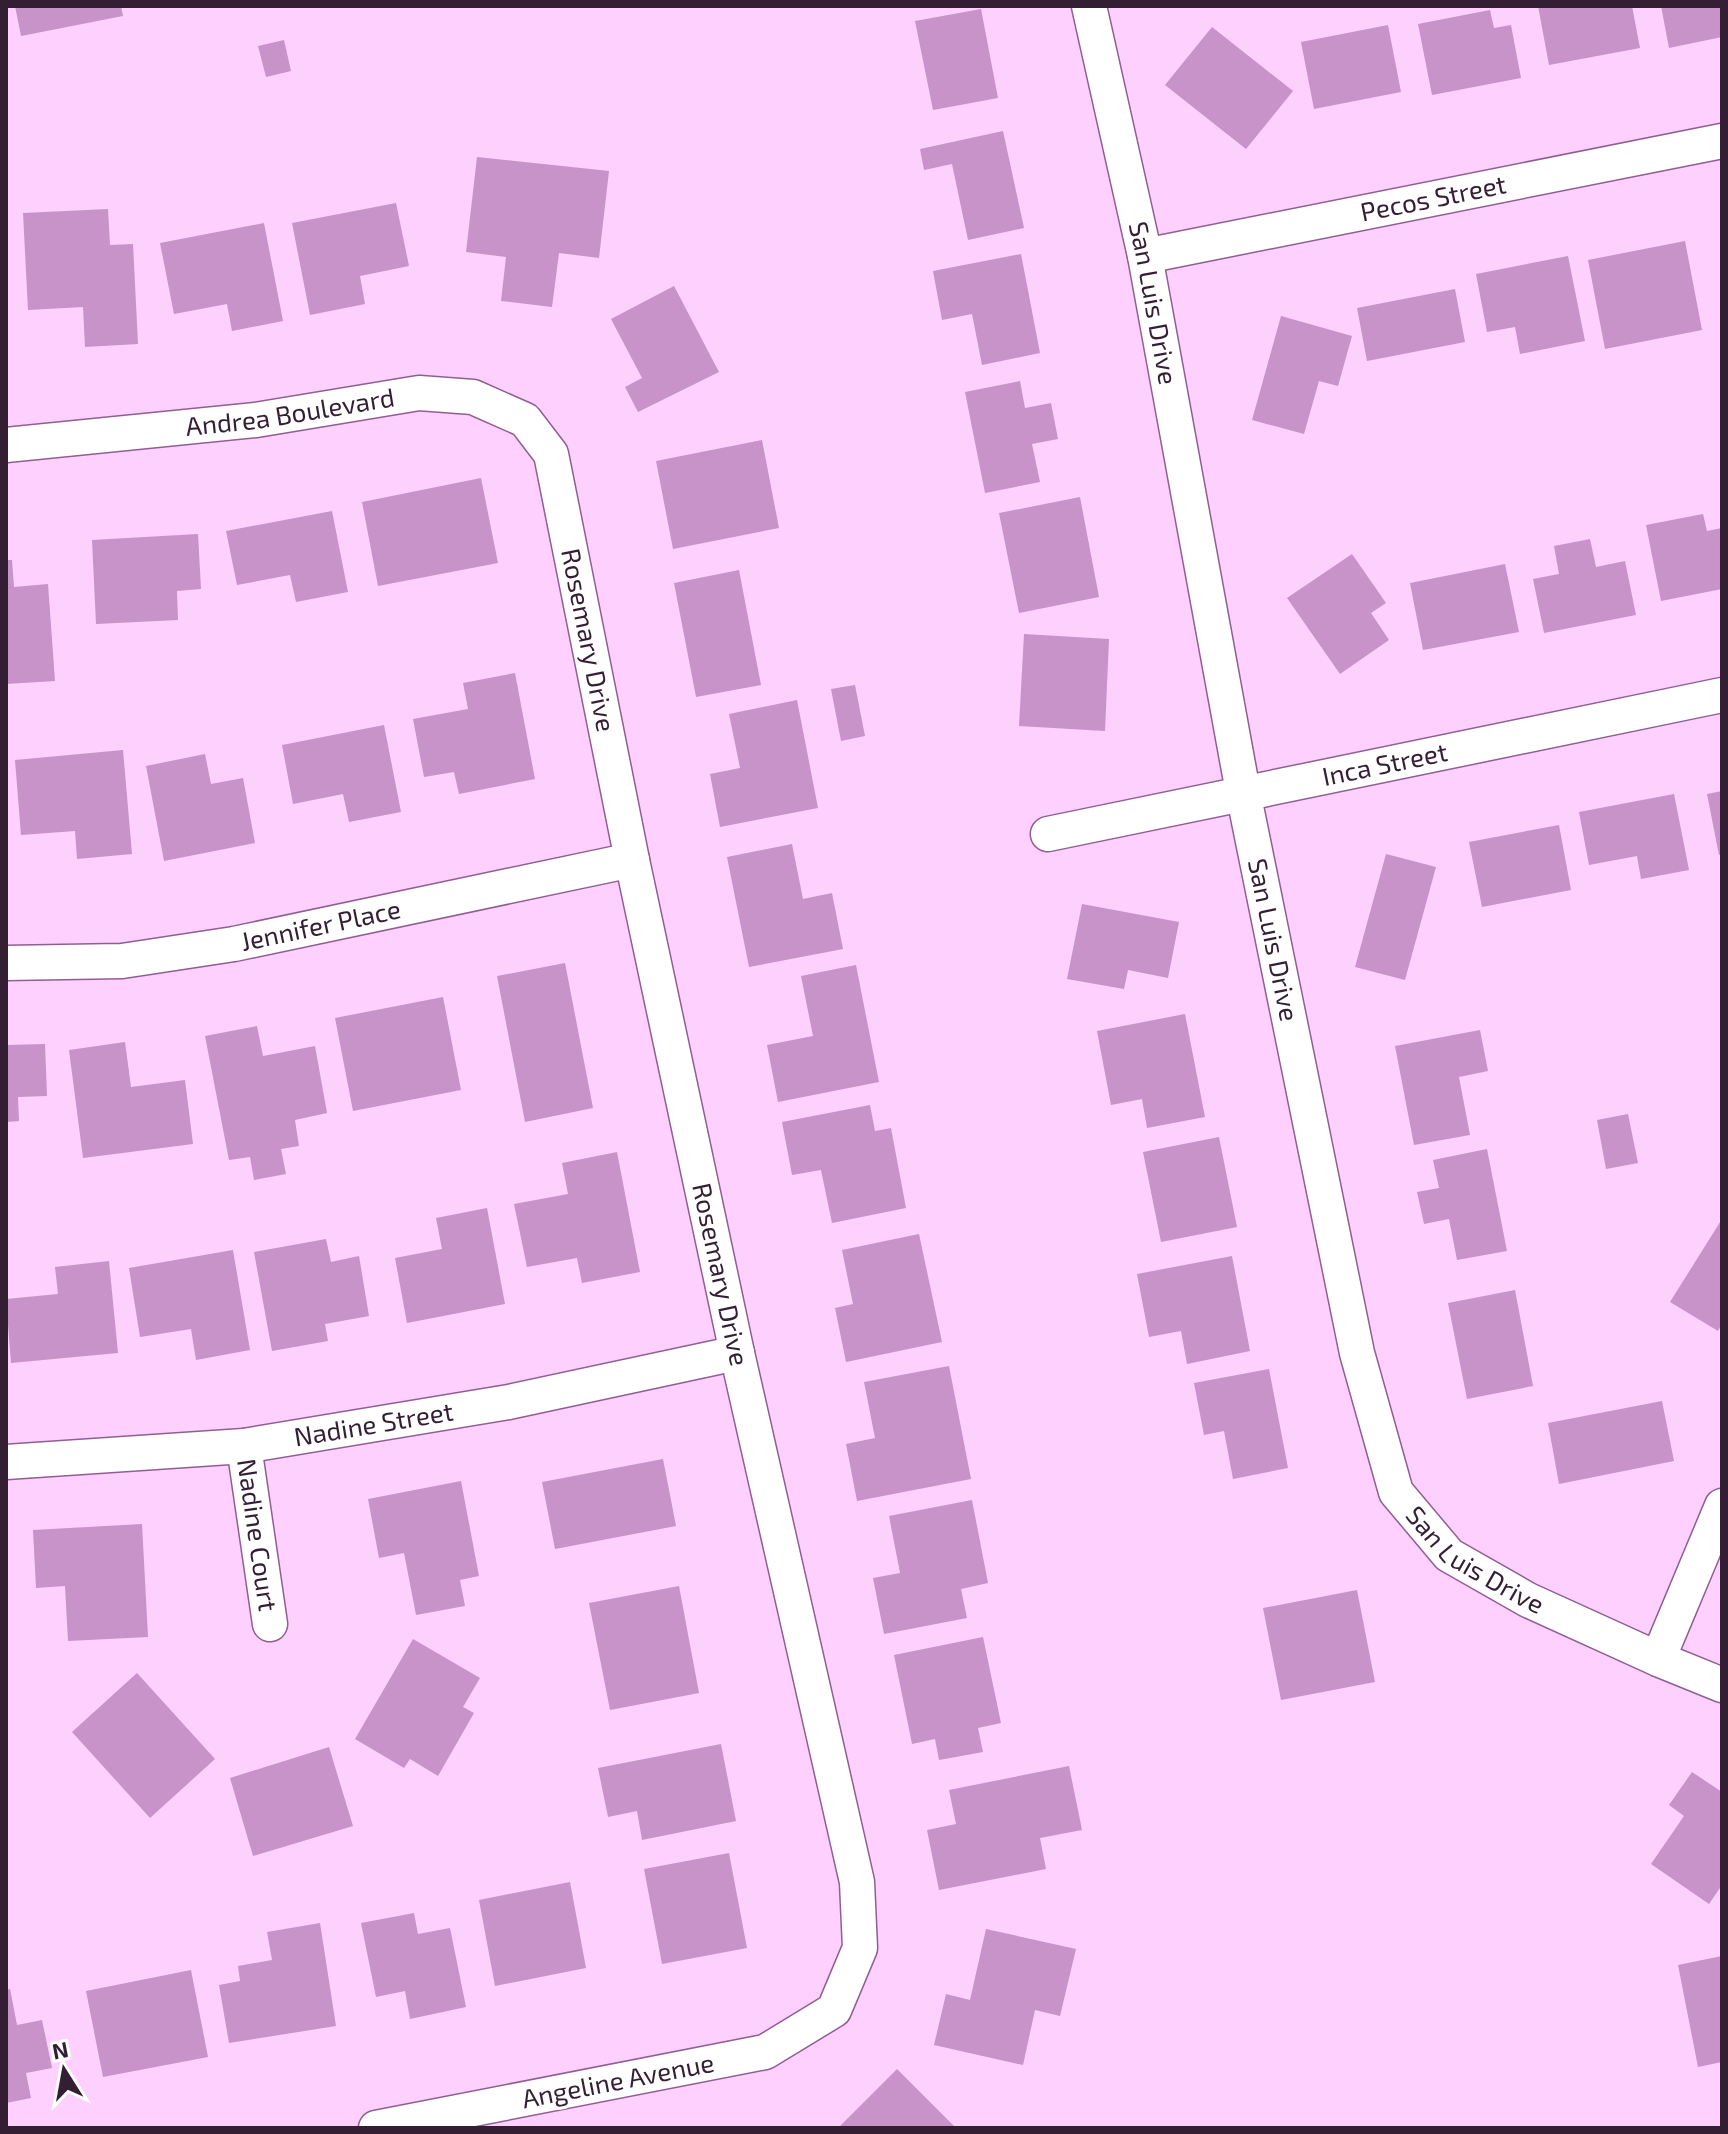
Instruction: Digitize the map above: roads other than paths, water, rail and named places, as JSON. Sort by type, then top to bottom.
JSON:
[{"type":"street","name":"San Luis Drive","points":[[1089,6],[1145,256],[1243,792],[1357,1353],[1396,1492],[1449,1555],[1528,1600],[1722,1685]]},
{"type":"street","name":"Pecos Street","points":[[1145,256],[1722,141]]},
{"type":"street","name":"Andrea Boulevard","points":[[6,445],[256,420],[419,393],[473,397],[525,420],[551,454]]},
{"type":"street","name":"Rosemary Drive","points":[[551,454],[632,860],[737,1353],[857,1882],[860,1948],[834,2010],[765,2052]]},
{"type":"street","name":"Inca Street","points":[[1048,834],[1722,695]]},
{"type":"street","name":"Jennifer Place","points":[[6,963],[122,961],[234,944],[632,860]]},
{"type":"street","name":"Nadine Street","points":[[6,1462],[244,1446],[509,1402],[737,1353]]},
{"type":"street","name":"Nadine Court","points":[[244,1446],[270,1624]]},
{"type":"street","points":[[1658,1659],[1722,1506]]},
{"type":"street","name":"Angeline Avenue","points":[[376,2128],[765,2052]]}]
